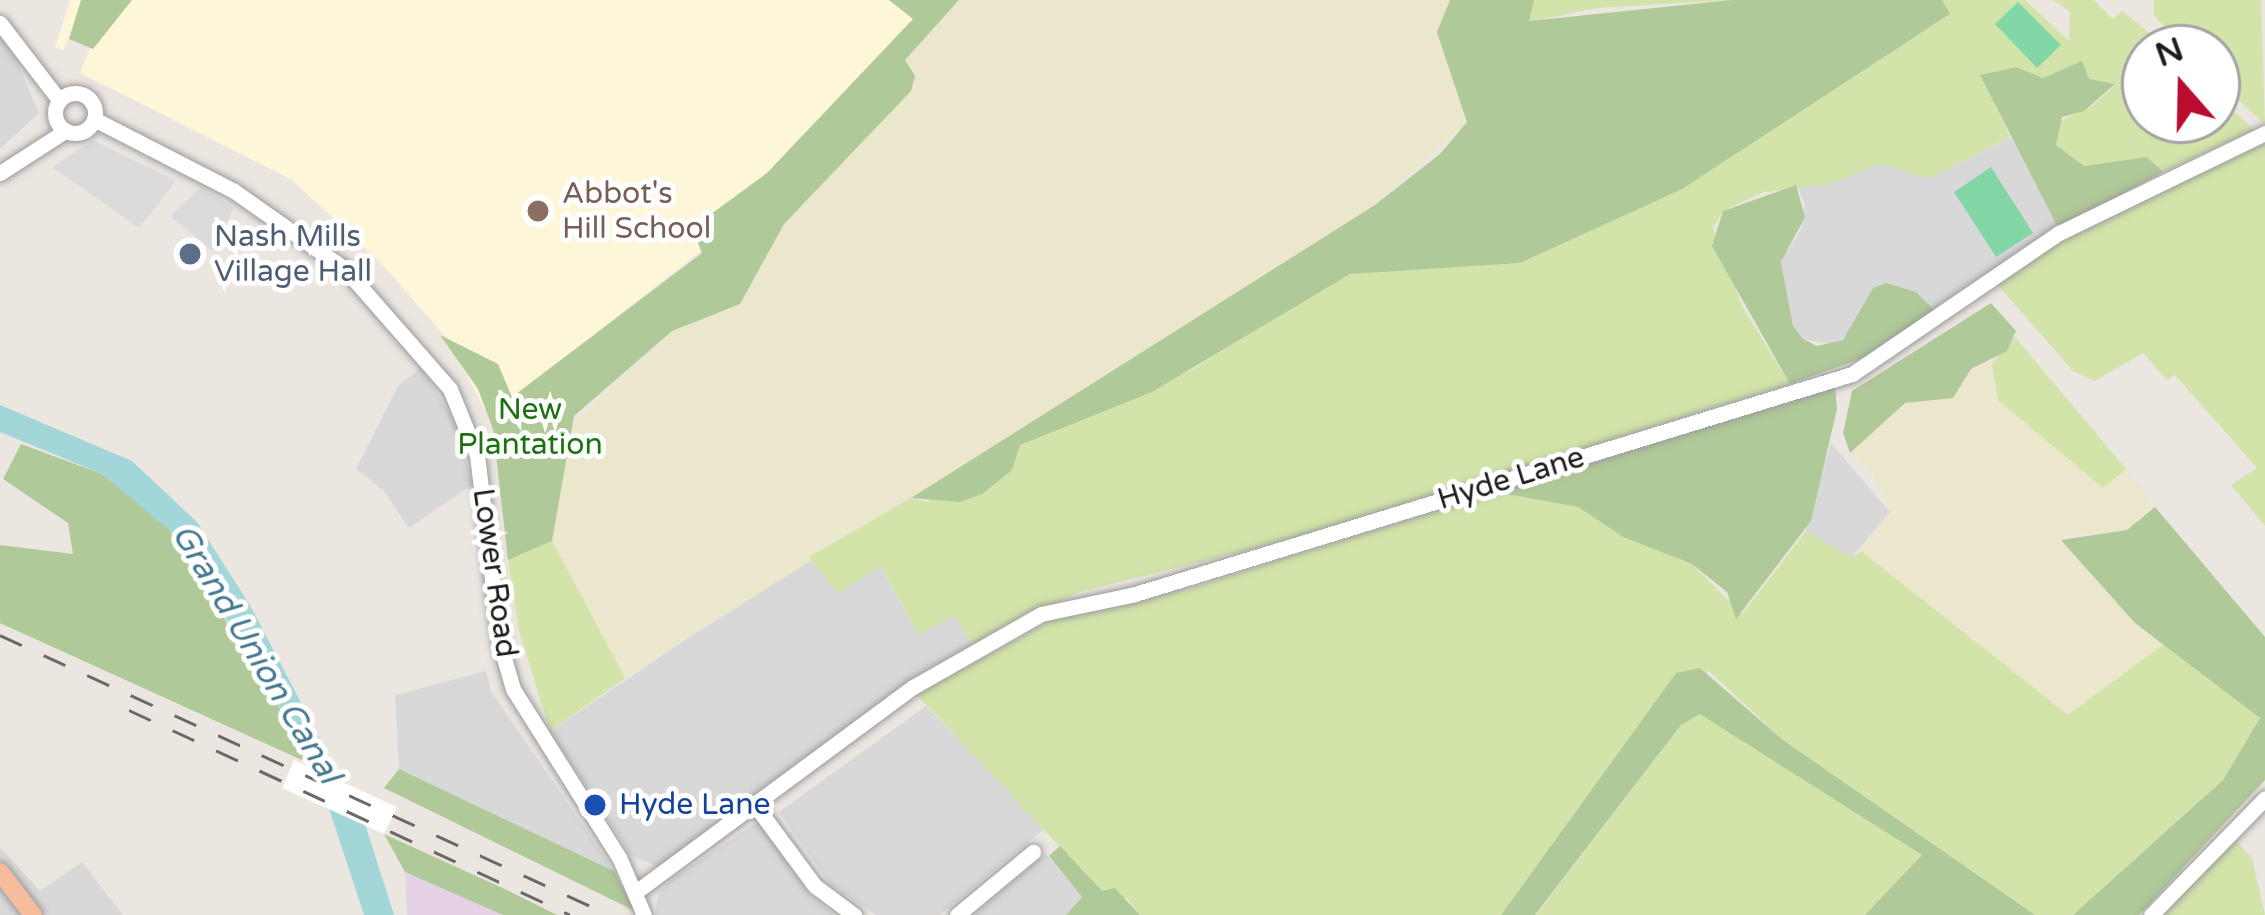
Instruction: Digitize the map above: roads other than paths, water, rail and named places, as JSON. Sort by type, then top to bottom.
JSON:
[{"type":"main road","points":[[0,872],[28,908]]},
{"type":"street","points":[[0,23],[59,100]]},
{"type":"street","points":[[0,173],[65,131],[86,130],[94,119],[85,95],[59,100]]},
{"type":"street","points":[[59,100],[55,116],[65,131]]},
{"type":"street","name":"Lower Road","points":[[94,119],[234,191],[344,269],[440,374],[477,455],[500,644],[513,689],[638,891],[644,915]]},
{"type":"street","name":"Hyde Lane","points":[[638,891],[758,809],[913,688],[1041,614],[1135,594],[1852,374],[2060,233],[2265,133]]},
{"type":"street","points":[[2151,915],[2265,798]]},
{"type":"street","points":[[758,809],[815,886],[854,915]]},
{"type":"street","points":[[957,915],[1033,852]]},
{"type":"water","name":"Grand Union Canal","points":[[0,405],[132,461],[197,522],[251,607],[366,827],[394,915],[364,915],[315,766],[175,535],[102,474],[0,432]]},
{"type":"railway","points":[[0,635],[610,915]]},
{"type":"railway","points":[[129,710],[570,915]]},
{"type":"place","name":"Abbot's Hill School","points":[[538,211]]},
{"type":"place","name":"Nash Mills Village Hall","points":[[190,254]]},
{"type":"place","name":"Hyde Lane","points":[[595,805]]},
{"type":"park label","name":"New Plantation","points":[[530,427]]}]
